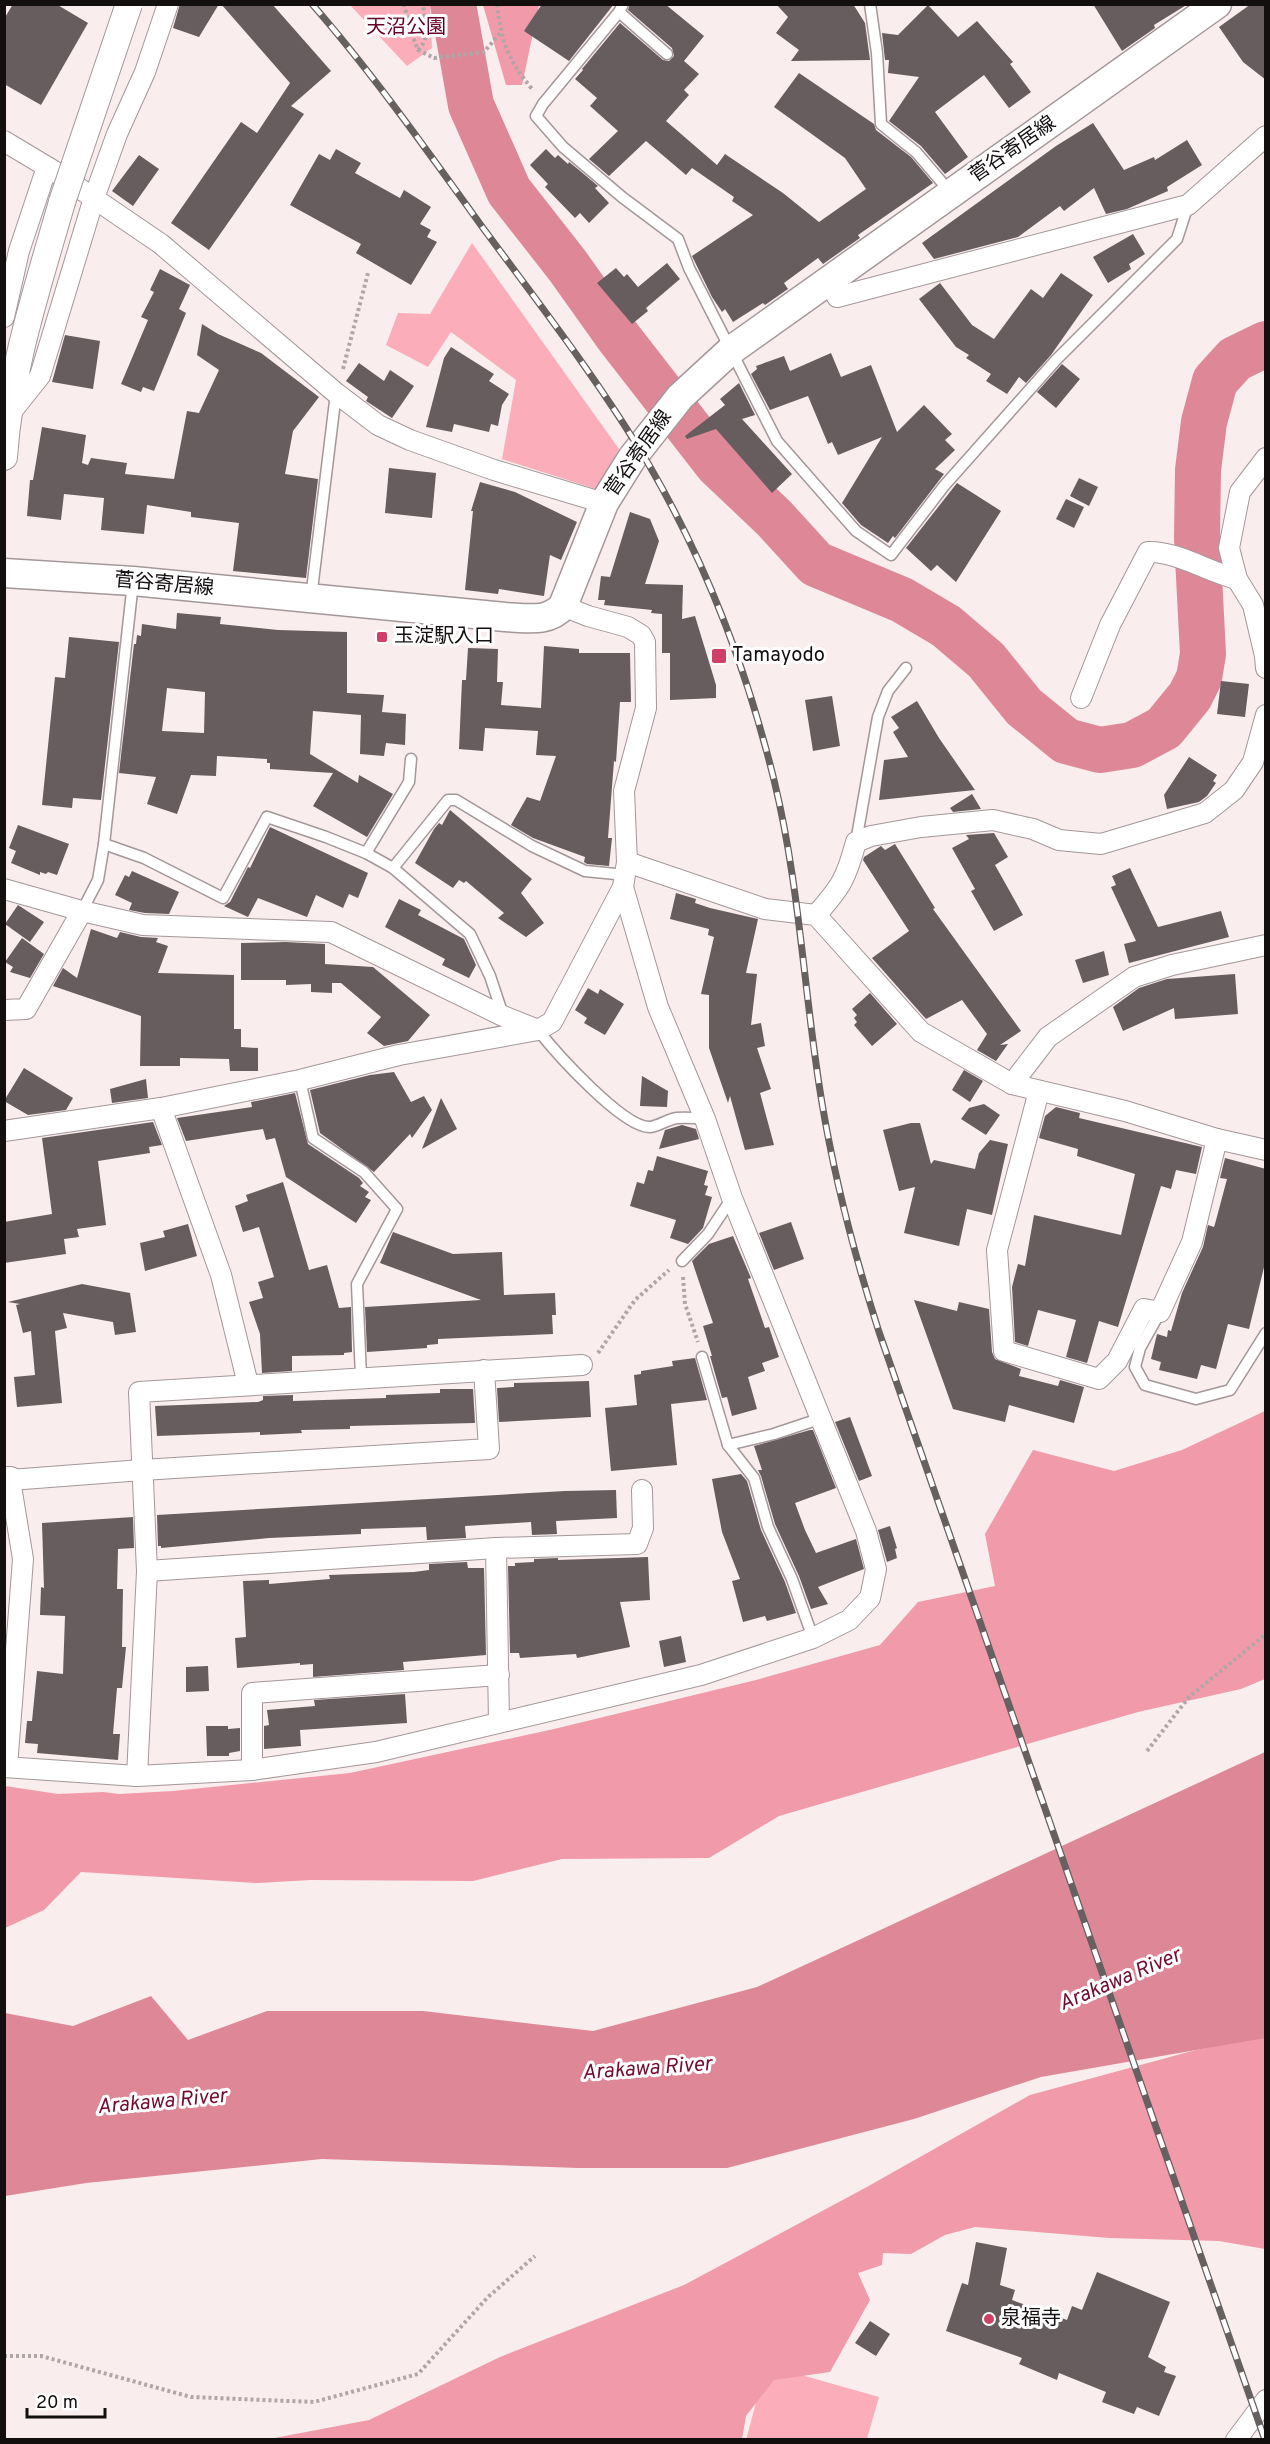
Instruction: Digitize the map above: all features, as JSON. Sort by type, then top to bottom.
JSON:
[{"type":"main road","name":"菅谷寄居線","points":[[4,573],[133,581],[543,619],[556,614],[563,606],[604,503],[652,430],[681,397],[730,351],[1217,4]]},
{"type":"street","points":[[4,458],[6,414],[20,348],[62,202],[129,4]]},
{"type":"street","points":[[6,414],[40,376],[94,198],[117,134],[145,72],[168,4]]},
{"type":"street","points":[[830,281],[837,297],[1188,205],[1266,136]]},
{"type":"street","points":[[4,141],[161,244],[336,393],[378,425],[410,440],[494,470],[604,503]]},
{"type":"street","points":[[4,317],[20,251],[47,168]]},
{"type":"street","points":[[1228,577],[1228,548],[1240,492],[1266,458]]},
{"type":"street","points":[[1081,698],[1110,625],[1148,552],[1159,552],[1228,577],[1253,605],[1266,668]]},
{"type":"street","points":[[484,1370],[489,1449],[7,1480],[23,1558],[6,1767],[137,1776],[252,1770],[376,1752],[701,1675],[813,1638],[849,1620],[870,1598],[876,1569],[866,1531],[732,1198],[705,1119],[658,1007],[625,875],[624,791],[646,708],[645,642],[641,635],[628,627],[588,616],[563,606]]},
{"type":"street","points":[[816,915],[840,887],[848,873],[856,842],[871,836],[921,827],[993,820],[1033,829],[1059,840],[1101,844],[1206,813],[1234,790],[1253,762],[1266,715]]},
{"type":"street","points":[[625,875],[765,909],[816,915],[921,1032],[1012,1084],[1125,1111],[1217,1138],[1266,1149]]},
{"type":"street","points":[[4,1131],[161,1108],[300,1080],[399,1055],[538,1030],[552,1022],[625,875]]},
{"type":"street","points":[[4,889],[143,926],[331,932],[503,1016],[538,1030]]},
{"type":"street","points":[[4,1010],[26,1010],[82,911]]},
{"type":"street","points":[[1012,1084],[1048,1037],[1134,977],[1172,965],[1266,945]]},
{"type":"street","points":[[1039,1091],[997,1250],[1004,1351],[1099,1379],[1117,1361],[1144,1309],[1160,1312],[1192,1242],[1217,1138]]},
{"type":"street","points":[[161,1108],[221,1275],[248,1384]]},
{"type":"street","points":[[137,1776],[147,1571],[139,1392],[582,1365]]},
{"type":"street","points":[[147,1571],[496,1548],[637,1544],[643,1528],[642,1490]]},
{"type":"street","points":[[496,1548],[499,1722]]},
{"type":"street","points":[[252,1770],[252,1693],[499,1676]]},
{"type":"street","points":[[1236,2439],[1266,2400]]},
{"type":"lane","points":[[870,4],[877,53],[881,124],[916,152],[952,194]]},
{"type":"lane","points":[[668,54],[621,8],[543,104],[536,116],[563,147],[622,197],[678,239],[689,268],[777,441],[856,531],[891,555],[944,486],[1049,369],[1177,239],[1188,205]]},
{"type":"lane","points":[[311,598],[336,393]]},
{"type":"lane","points":[[82,911],[98,880],[104,844],[133,581]]},
{"type":"lane","points":[[856,842],[878,717],[888,691],[906,668]]},
{"type":"lane","points":[[366,853],[409,782],[411,759]]},
{"type":"lane","points":[[393,868],[448,800],[456,800],[532,846],[585,871],[625,875]]},
{"type":"lane","points":[[104,844],[144,858],[223,898],[267,817],[366,853],[393,868],[470,934],[490,976],[503,1016]]},
{"type":"lane","points":[[538,1030],[556,1053],[604,1099],[633,1122],[650,1127],[675,1118],[705,1119]]},
{"type":"lane","points":[[300,1080],[313,1138],[364,1172],[397,1209],[357,1284],[361,1377]]},
{"type":"lane","points":[[682,1261],[708,1234],[732,1198]]},
{"type":"lane","points":[[1160,1312],[1140,1348],[1135,1367],[1145,1385],[1196,1399],[1230,1390],[1266,1333]]},
{"type":"lane","points":[[702,1357],[728,1445],[754,1479],[768,1527],[792,1579],[813,1638]]},
{"type":"lane","points":[[728,1445],[774,1434],[819,1419]]},
{"type":"path","points":[[404,4],[418,50],[434,58],[484,52],[501,32]]},
{"type":"path","points":[[418,50],[425,44],[427,32],[423,4]]},
{"type":"path","points":[[497,4],[501,32],[511,63],[543,104]]},
{"type":"path","points":[[336,393],[368,273]]},
{"type":"path","points":[[682,1261],[685,1304],[702,1357]]},
{"type":"path","points":[[582,1365],[600,1351],[635,1300],[661,1276],[682,1261]]},
{"type":"path","points":[[1147,1751],[1189,1697],[1266,1634]]},
{"type":"path","points":[[4,2356],[41,2356],[191,2397],[314,2402],[418,2374],[488,2297],[535,2256]]},
{"type":"green space","name":"天沼公園","points":[[350,5],[430,5],[432,48],[407,66]]},
{"type":"green space","points":[[472,243],[619,449],[596,489],[502,459],[516,380],[451,332],[428,367],[386,345],[398,313],[430,314]]},
{"type":"green space","points":[[766,2365],[879,2397],[867,2439],[746,2440]]},
{"type":"shaded area","points":[[483,5],[539,5],[522,85],[506,85]]},
{"type":"shaded area","points":[[1265,1411],[1265,1679],[1241,1689],[1138,1712],[779,1816],[709,1858],[562,1859],[473,1881],[311,1880],[257,1883],[81,1872],[44,1910],[5,1928],[5,1786],[58,1794],[103,1792],[119,1794],[173,1791],[350,1773],[554,1729],[756,1680],[880,1645],[918,1602],[995,1586],[985,1534],[1033,1450],[1114,1471],[1182,1450]]},
{"type":"shaded area","points":[[1265,2035],[1265,2249],[1219,2241],[1109,2238],[975,2227],[945,2235],[911,2254],[883,2253],[882,2265],[858,2273],[870,2300],[830,2372],[774,2380],[746,2416],[742,2439],[264,2440],[369,2420],[500,2357],[684,2285],[865,2188],[1030,2095],[1192,2051]]},
{"type":"water","name":"Arakawa River","points":[[1265,1752],[1265,2038],[1041,2077],[914,2119],[727,2168],[578,2168],[322,2159],[86,2183],[5,2196],[5,2013],[73,2026],[151,1996],[188,2040],[267,2011],[423,2011],[593,2031],[757,1987]]},
{"type":"building","points":[[13,4],[56,4],[88,23],[41,105],[4,84],[4,19]]},
{"type":"building","points":[[180,4],[219,4],[199,37],[173,28]]},
{"type":"building","points":[[221,4],[272,4],[331,71],[291,106],[304,114],[209,250],[171,223],[241,122],[257,133],[290,83]]},
{"type":"building","points":[[542,4],[614,4],[569,61],[524,31]]},
{"type":"building","points":[[630,4],[665,4],[704,36],[684,61],[699,74],[684,90],[689,95],[666,121],[717,165],[725,154],[783,193],[819,222],[866,189],[845,158],[774,107],[799,73],[874,124],[876,130],[911,157],[933,183],[858,235],[860,238],[823,264],[818,258],[784,283],[788,289],[765,305],[763,303],[733,322],[725,309],[722,312],[712,297],[692,256],[753,215],[732,201],[734,197],[692,168],[686,175],[646,141],[609,176],[589,159],[618,131],[590,106],[597,98],[575,79],[582,69],[620,23],[663,60],[669,61],[674,56],[672,48],[628,10]]},
{"type":"building","points":[[776,4],[853,4],[865,23],[870,60],[791,61],[799,50],[776,33],[788,17]]},
{"type":"building","points":[[1093,4],[1188,4],[1154,25],[1155,28],[1122,51]]},
{"type":"building","points":[[1251,4],[1266,4],[1266,80],[1243,62],[1219,27]]},
{"type":"building","points":[[928,5],[958,37],[977,21],[1013,62],[1010,64],[1031,92],[1009,108],[984,75],[935,112],[968,157],[945,174],[921,146],[889,121],[919,77],[888,73],[889,60],[885,60],[882,33],[898,35]]},
{"type":"building","points":[[1093,123],[1124,170],[1154,157],[1155,160],[1187,140],[1202,165],[1167,187],[1168,191],[1127,209],[1106,214],[1094,188],[1064,211],[1060,206],[1018,237],[934,259],[922,243],[1056,146]]},
{"type":"building","points":[[336,149],[361,163],[355,173],[400,198],[404,190],[431,207],[420,224],[431,230],[427,237],[437,242],[411,285],[356,253],[361,244],[290,205],[319,154],[330,160]]},
{"type":"building","points":[[546,149],[555,158],[558,155],[568,164],[569,162],[598,186],[595,188],[609,203],[589,223],[580,213],[575,218],[545,187],[548,184],[530,165]]},
{"type":"building","points":[[139,155],[159,169],[133,206],[112,191]]},
{"type":"building","points":[[1133,234],[1145,254],[1129,264],[1131,269],[1108,283],[1093,257]]},
{"type":"building","points":[[667,263],[680,279],[646,308],[648,311],[632,324],[597,283],[616,268],[624,277],[627,274],[638,287]]},
{"type":"building","points":[[160,269],[190,285],[179,309],[186,313],[154,391],[143,387],[141,392],[121,384],[148,320],[141,317],[154,292],[150,290]]},
{"type":"building","points":[[1061,273],[1093,295],[1051,355],[1026,383],[1019,377],[1007,394],[986,381],[991,374],[966,358],[969,355],[956,347],[919,299],[940,283],[972,325],[994,339],[1031,289],[1043,298]]},
{"type":"building","points":[[202,324],[218,334],[261,353],[319,397],[293,431],[285,474],[318,479],[306,578],[233,571],[239,523],[191,517],[191,512],[147,505],[144,534],[101,530],[104,498],[64,494],[61,520],[27,516],[30,480],[33,480],[42,427],[86,435],[82,463],[88,465],[91,458],[127,463],[125,474],[174,479],[187,411],[199,413],[219,370],[197,355]]},
{"type":"building","points":[[65,335],[100,341],[93,389],[52,382]]},
{"type":"building","points":[[451,347],[494,374],[489,381],[509,394],[502,405],[498,426],[491,424],[489,432],[454,424],[452,432],[426,427],[444,358]]},
{"type":"building","points":[[831,353],[841,377],[871,365],[897,432],[924,405],[952,434],[945,440],[955,450],[935,469],[944,474],[895,538],[893,536],[888,543],[861,525],[842,503],[882,437],[838,455],[832,442],[828,444],[808,396],[770,410],[751,374],[757,369],[756,366],[784,356],[790,371]]},
{"type":"building","points":[[359,363],[384,381],[390,370],[414,386],[392,418],[366,401],[368,397],[346,381]]},
{"type":"building","points":[[1062,364],[1080,379],[1056,408],[1037,392]]},
{"type":"building","points":[[739,383],[755,415],[742,419],[792,474],[772,493],[716,429],[687,439],[685,436],[725,405],[720,399]]},
{"type":"building","points":[[389,468],[436,473],[432,518],[385,513]]},
{"type":"building","points":[[1079,478],[1098,487],[1089,506],[1070,496]]},
{"type":"building","points":[[480,482],[515,492],[577,522],[561,560],[550,555],[544,596],[499,589],[498,594],[465,590],[473,511],[471,511]]},
{"type":"building","points":[[957,483],[1001,511],[956,582],[937,565],[931,571],[906,548]]},
{"type":"building","points":[[1066,499],[1084,507],[1074,528],[1056,519]]},
{"type":"building","points":[[630,512],[650,519],[659,541],[645,584],[683,585],[682,619],[695,616],[716,685],[716,698],[670,700],[670,653],[662,653],[662,614],[651,613],[652,610],[604,605],[605,600],[598,600],[601,576],[610,577]]},
{"type":"building","points":[[177,613],[221,617],[220,624],[278,630],[347,632],[347,693],[384,695],[382,712],[406,714],[405,745],[386,743],[384,756],[360,754],[361,715],[313,711],[310,754],[358,783],[359,775],[393,794],[367,837],[313,806],[333,773],[270,769],[267,759],[217,756],[216,776],[191,775],[177,814],[147,804],[156,777],[119,773],[134,644],[136,644],[137,635],[141,636],[142,624],[176,629]],"holes":[[[167,688],[205,692],[204,733],[162,731]]]},
{"type":"building","points":[[69,637],[119,642],[101,800],[73,798],[72,808],[42,805],[55,677],[65,678]]},
{"type":"building","points":[[544,646],[579,649],[579,653],[630,653],[631,702],[620,702],[608,838],[612,838],[609,866],[587,864],[584,862],[585,857],[533,838],[511,825],[527,797],[540,801],[556,756],[536,755],[538,731],[485,728],[483,751],[459,749],[462,680],[466,680],[468,648],[498,649],[497,682],[503,682],[501,705],[541,708]]},
{"type":"building","points":[[1221,681],[1249,684],[1245,717],[1217,714]]},
{"type":"building","points":[[832,696],[840,746],[813,751],[805,700]]},
{"type":"building","points":[[917,701],[975,790],[879,800],[884,760],[908,757],[893,732],[899,728],[891,717]]},
{"type":"building","points":[[1189,757],[1217,775],[1213,781],[1216,783],[1207,796],[1199,802],[1167,809],[1164,795]]},
{"type":"building","points":[[972,794],[981,809],[953,812],[950,808]]},
{"type":"building","points":[[450,810],[532,879],[521,893],[544,923],[526,937],[498,918],[504,913],[466,881],[464,883],[459,880],[453,888],[415,863],[434,829],[439,823],[442,825]]},
{"type":"building","points":[[18,825],[69,844],[57,875],[40,872],[40,875],[11,863],[16,851],[9,848]]},
{"type":"building","points":[[270,827],[368,873],[358,898],[349,894],[343,908],[316,895],[307,917],[258,898],[248,917],[224,906],[230,902],[248,867],[250,868]]},
{"type":"building","points":[[994,833],[1008,857],[995,865],[1023,915],[994,931],[971,891],[975,889],[952,848],[969,839],[966,835]]},
{"type":"building","points":[[895,844],[935,908],[933,909],[1021,1031],[1000,1045],[1008,1044],[996,1061],[977,1050],[987,1034],[962,1000],[926,1019],[872,958],[909,931],[863,860],[881,846],[885,850]]},
{"type":"building","points":[[1130,868],[1158,927],[1221,911],[1229,937],[1129,963],[1124,944],[1136,941],[1111,887],[1116,885],[1112,876]]},
{"type":"building","points":[[132,871],[179,892],[169,914],[129,910],[132,903],[115,895],[125,875],[129,877]]},
{"type":"building","points":[[676,893],[696,899],[695,903],[710,908],[758,919],[746,973],[757,974],[751,1025],[761,1023],[765,1046],[757,1048],[771,1089],[760,1093],[774,1145],[745,1150],[730,1096],[728,1103],[709,1048],[709,995],[701,994],[714,937],[708,935],[709,929],[670,919]]},
{"type":"building","points":[[399,899],[421,910],[418,915],[464,939],[476,965],[469,978],[442,965],[445,959],[385,927]]},
{"type":"building","points":[[18,905],[44,922],[30,942],[5,924]]},
{"type":"building","points":[[91,929],[117,938],[120,932],[158,938],[156,942],[168,946],[158,973],[234,975],[234,1029],[241,1029],[241,1047],[258,1048],[258,1071],[230,1071],[229,1059],[180,1058],[180,1066],[140,1066],[141,1016],[53,986],[63,968],[77,978]]},
{"type":"building","points":[[22,938],[44,954],[30,978],[10,972],[13,967],[5,962]]},
{"type":"building","points":[[241,943],[325,944],[325,964],[373,967],[430,1015],[408,1041],[384,1046],[367,1033],[381,1017],[341,983],[332,983],[332,993],[311,992],[311,984],[286,985],[286,980],[241,980]]},
{"type":"building","points":[[1104,951],[1109,975],[1083,983],[1075,960]]},
{"type":"building","points":[[1235,974],[1238,1014],[1175,1019],[1174,1008],[1123,1031],[1113,1007],[1139,988],[1167,979]]},
{"type":"building","points":[[588,988],[598,994],[600,989],[624,1004],[605,1035],[584,1023],[587,1018],[575,1010]]},
{"type":"building","points":[[870,993],[897,1024],[872,1046],[854,1025],[857,1022],[854,1018],[857,1015],[852,1009]]},
{"type":"building","points":[[24,1068],[73,1098],[66,1110],[28,1115],[4,1101]]},
{"type":"building","points":[[964,1070],[983,1081],[970,1102],[952,1090]]},
{"type":"building","points":[[394,1072],[411,1102],[424,1096],[432,1110],[412,1138],[410,1134],[374,1172],[320,1133],[310,1090],[370,1075]]},
{"type":"building","points":[[642,1076],[668,1091],[667,1107],[640,1106]]},
{"type":"building","points":[[146,1079],[148,1098],[112,1103],[110,1089]]},
{"type":"building","points":[[295,1093],[308,1144],[359,1178],[363,1183],[360,1186],[369,1192],[365,1197],[371,1200],[356,1223],[286,1177],[275,1138],[266,1140],[263,1129],[186,1141],[177,1118],[252,1107],[251,1102]]},
{"type":"building","points":[[441,1098],[457,1129],[422,1149]]},
{"type":"building","points":[[984,1104],[1000,1115],[986,1135],[961,1119],[969,1108]]},
{"type":"building","points":[[1056,1107],[1080,1113],[1079,1118],[1202,1147],[1196,1174],[1176,1170],[1171,1189],[1161,1186],[1118,1327],[1099,1321],[1087,1363],[1066,1357],[1076,1320],[1038,1310],[1028,1346],[1015,1342],[1012,1287],[1018,1264],[1025,1266],[1034,1215],[1121,1235],[1135,1174],[1077,1156],[1078,1149],[1039,1138],[1045,1116]]},
{"type":"building","points":[[153,1122],[162,1145],[149,1147],[150,1153],[98,1161],[106,1225],[77,1229],[79,1237],[64,1239],[66,1254],[4,1263],[4,1222],[52,1214],[42,1138]]},
{"type":"building","points":[[920,1123],[931,1164],[934,1160],[975,1169],[979,1153],[990,1140],[1008,1144],[992,1215],[967,1209],[959,1246],[904,1233],[915,1187],[899,1191],[883,1130]]},
{"type":"building","points":[[682,1125],[696,1129],[699,1139],[659,1149],[665,1130]]},
{"type":"building","points":[[657,1156],[708,1171],[704,1185],[708,1186],[705,1195],[712,1197],[703,1228],[688,1244],[670,1238],[676,1220],[630,1206],[637,1182],[644,1184],[648,1170],[653,1171]]},
{"type":"building","points":[[1225,1158],[1266,1169],[1266,1259],[1249,1329],[1228,1324],[1216,1369],[1201,1365],[1197,1379],[1159,1370],[1161,1362],[1151,1359],[1157,1334],[1167,1337],[1168,1330],[1171,1331],[1182,1293],[1203,1247],[1208,1225],[1214,1227],[1227,1179],[1220,1178]]},
{"type":"building","points":[[283,1182],[309,1270],[327,1265],[339,1308],[351,1307],[352,1352],[344,1353],[344,1355],[292,1356],[292,1371],[262,1373],[260,1334],[249,1302],[263,1298],[258,1282],[274,1277],[259,1227],[243,1232],[235,1206],[248,1201],[246,1195]]},
{"type":"building","points":[[791,1222],[804,1259],[774,1270],[759,1233]]},
{"type":"building","points":[[188,1224],[197,1256],[145,1271],[140,1243],[165,1237],[163,1231]]},
{"type":"building","points":[[393,1232],[453,1254],[502,1252],[504,1295],[555,1293],[556,1315],[552,1315],[553,1334],[438,1339],[438,1344],[427,1345],[427,1348],[367,1352],[365,1307],[481,1300],[380,1263]]},
{"type":"building","points":[[733,1236],[751,1278],[748,1279],[765,1328],[769,1327],[779,1357],[762,1363],[765,1371],[748,1377],[757,1409],[732,1416],[727,1397],[722,1398],[710,1356],[712,1356],[703,1326],[713,1323],[692,1261],[709,1244]]},
{"type":"building","points":[[82,1284],[130,1293],[136,1332],[115,1335],[113,1322],[63,1313],[67,1328],[55,1331],[62,1403],[17,1407],[14,1377],[35,1375],[31,1331],[23,1333],[16,1305],[20,1304],[8,1302]]},
{"type":"building","points":[[914,1300],[957,1311],[959,1302],[989,1309],[992,1352],[995,1359],[1021,1369],[1019,1376],[1058,1386],[1060,1380],[1084,1387],[1074,1423],[1009,1405],[1005,1422],[953,1409]]},
{"type":"building","points":[[695,1358],[707,1400],[671,1404],[677,1465],[611,1471],[605,1408],[637,1405],[634,1375],[641,1374],[641,1371],[673,1366],[672,1361]]},
{"type":"building","points":[[589,1381],[591,1417],[499,1422],[497,1388],[514,1387],[514,1383]]},
{"type":"building","points":[[440,1389],[473,1389],[475,1423],[350,1426],[350,1429],[301,1430],[302,1433],[260,1435],[260,1432],[157,1436],[155,1406],[258,1402],[263,1400],[263,1396],[293,1395],[293,1401],[386,1398],[386,1395],[440,1393]]},
{"type":"building","points":[[850,1417],[872,1476],[859,1481],[835,1422]]},
{"type":"building","points":[[813,1430],[836,1488],[795,1503],[805,1530],[816,1553],[856,1539],[864,1569],[818,1587],[828,1604],[811,1609],[799,1576],[775,1524],[758,1470],[762,1470],[754,1446]]},
{"type":"building","points":[[741,1474],[747,1481],[761,1530],[785,1582],[796,1613],[767,1621],[765,1616],[743,1622],[732,1581],[740,1579],[722,1532],[712,1479]]},
{"type":"building","points":[[616,1490],[617,1518],[556,1521],[557,1534],[532,1535],[531,1522],[465,1526],[466,1538],[427,1540],[426,1527],[361,1529],[361,1534],[269,1538],[161,1548],[158,1546],[157,1515]]},
{"type":"building","points":[[133,1517],[134,1548],[118,1549],[117,1589],[123,1589],[122,1647],[126,1647],[122,1688],[117,1688],[113,1734],[120,1734],[118,1760],[37,1753],[38,1744],[25,1743],[27,1721],[32,1721],[37,1671],[63,1674],[65,1616],[40,1615],[41,1587],[44,1588],[42,1523]]},
{"type":"building","points":[[890,1526],[897,1548],[895,1549],[897,1558],[887,1562],[878,1530]]},
{"type":"building","points":[[648,1557],[650,1600],[620,1602],[630,1647],[577,1658],[576,1654],[520,1658],[519,1653],[510,1653],[508,1566],[515,1566],[515,1563],[534,1562],[534,1559]]},
{"type":"building","points":[[467,1562],[468,1568],[484,1568],[486,1655],[403,1662],[404,1670],[313,1677],[313,1664],[237,1668],[235,1638],[246,1637],[243,1581],[269,1580],[269,1584],[330,1579],[329,1575],[414,1572],[429,1570],[429,1564]]},
{"type":"building","points":[[681,1636],[686,1662],[664,1667],[659,1641]]},
{"type":"building","points":[[208,1666],[209,1691],[186,1692],[186,1667]]},
{"type":"building","points":[[405,1694],[407,1723],[300,1730],[301,1746],[264,1749],[264,1726],[269,1725],[267,1710],[315,1706],[314,1700]]},
{"type":"building","points":[[206,1726],[240,1728],[240,1751],[229,1753],[229,1756],[207,1756]]},
{"type":"building","points":[[976,2242],[1007,2248],[1000,2285],[1015,2290],[1012,2300],[1067,2320],[1072,2306],[1082,2310],[1097,2272],[1170,2302],[1148,2357],[1166,2367],[1164,2372],[1176,2376],[1159,2416],[1137,2407],[1134,2414],[1102,2402],[1106,2392],[1059,2373],[1057,2380],[1019,2364],[1022,2358],[946,2331],[962,2283],[968,2285]]},
{"type":"building","points":[[870,2321],[890,2334],[876,2356],[855,2343]]},
{"type":"waterway","points":[[453,4],[471,105],[509,191],[717,464],[774,518],[816,564],[902,600],[946,626],[986,660],[1024,707],[1066,741],[1100,750],[1132,745],[1164,728],[1190,696],[1199,678],[1203,654],[1197,538],[1198,470],[1204,422],[1215,381],[1235,359],[1266,344]]},
{"type":"railway","points":[[312,4],[400,114],[569,344],[610,404],[670,502],[723,618],[751,698],[783,820],[827,1132],[846,1219],[870,1304],[1265,2440]]},
{"type":"place","name":"玉淀駅入口","points":[[382,637]]},
{"type":"place","name":"Tamayodo","points":[[719,656]]},
{"type":"place","name":"泉福寺","points":[[989,2319]]}]
